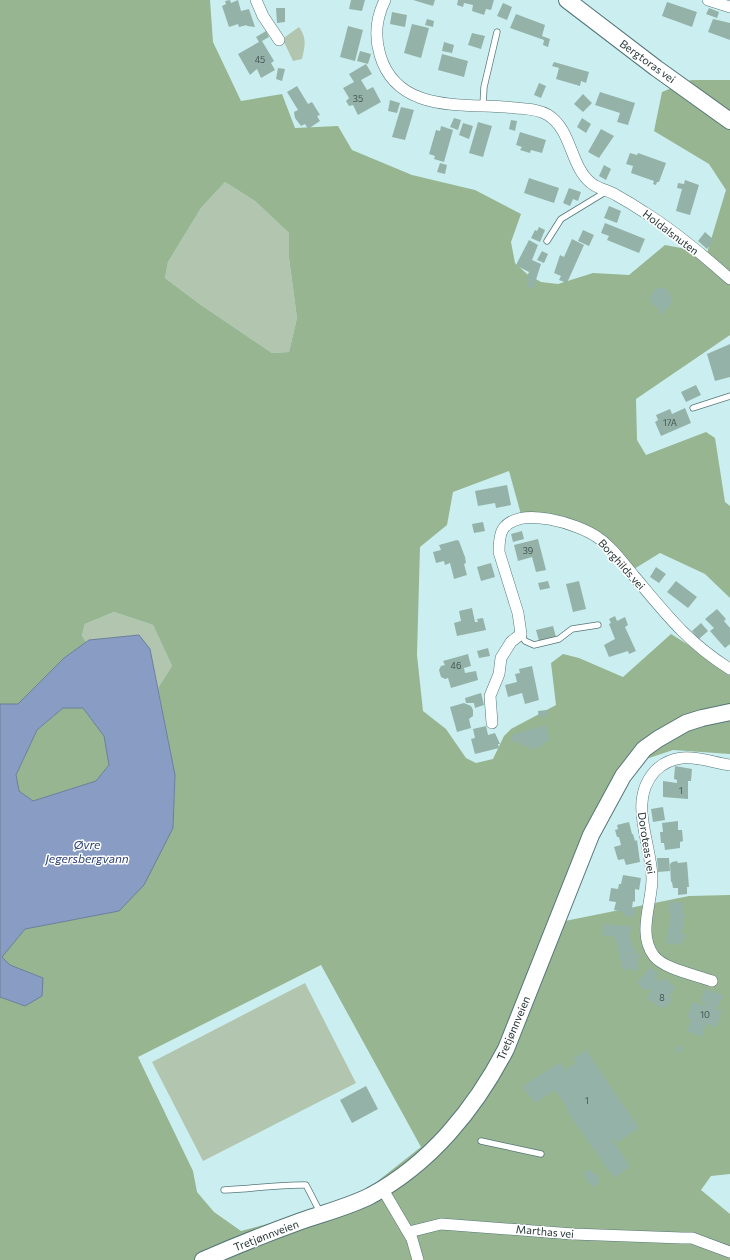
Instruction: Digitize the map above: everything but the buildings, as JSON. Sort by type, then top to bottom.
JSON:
[{"type":"street","points":[[256,0],[263,16],[279,40]]},
{"type":"street","name":"Holdalsnuten","points":[[385,0],[376,25],[377,42],[382,61],[393,79],[407,91],[434,103],[530,109],[547,114],[558,124],[585,176],[590,182],[650,215],[730,278]]},
{"type":"street","name":"Bergtoras vei","points":[[568,0],[656,68],[730,120]]},
{"type":"street","points":[[708,0],[730,7]]},
{"type":"street","name":"Borghilds vei","points":[[521,634],[518,613],[499,552],[499,542],[503,529],[512,522],[520,518],[542,519],[583,529],[601,540],[619,558],[676,626],[713,657],[730,669]]},
{"type":"street","points":[[492,723],[490,696],[499,674],[501,658],[511,642],[521,634]]},
{"type":"street","name":"Tretjønnveien","points":[[202,1260],[358,1201],[382,1188],[409,1169],[436,1146],[463,1118],[491,1078],[513,1034],[591,835],[623,776],[644,750],[658,739],[686,723],[730,712]]},
{"type":"street","name":"Doroteas vei","points":[[712,981],[663,964],[650,949],[646,927],[652,887],[652,866],[642,817],[641,799],[645,786],[653,774],[670,761],[690,758],[730,764]]},
{"type":"street","points":[[382,1188],[408,1232],[418,1260]]},
{"type":"street","name":"Marthas vei","points":[[408,1232],[441,1224],[573,1234],[692,1238],[730,1252]]},
{"type":"lane","points":[[483,105],[484,87],[497,32]]},
{"type":"lane","points":[[547,241],[561,219],[608,191]]},
{"type":"lane","points":[[693,408],[730,396]]},
{"type":"lane","points":[[521,634],[525,641],[534,645],[559,639],[572,629],[598,625]]},
{"type":"lane","points":[[481,1141],[541,1154]]},
{"type":"lane","points":[[224,1190],[306,1185],[321,1214]]},
{"type":"green space","points":[[0,0],[210,0],[213,42],[241,101],[282,94],[295,128],[338,126],[352,150],[412,175],[475,190],[521,214],[511,242],[515,263],[527,274],[541,282],[558,284],[593,273],[629,275],[665,245],[707,253],[726,190],[709,164],[654,131],[662,92],[691,80],[730,80],[730,335],[636,399],[637,440],[646,455],[706,432],[715,438],[725,502],[730,506],[730,598],[705,574],[660,553],[634,569],[580,532],[522,518],[509,471],[453,492],[447,525],[420,547],[417,655],[423,711],[446,729],[466,758],[476,763],[493,759],[504,736],[511,729],[556,705],[551,663],[563,654],[579,658],[623,677],[671,634],[730,671],[730,754],[673,750],[628,765],[555,923],[689,896],[730,895],[730,1174],[711,1176],[701,1190],[730,1214],[730,1260],[0,1260],[0,997],[25,1006],[43,978],[10,965],[1,957],[25,929],[119,911],[173,828],[175,775],[158,688],[172,666],[153,625],[114,612],[85,624],[82,636],[86,642],[64,658],[18,704],[0,704]],"holes":[[[225,182],[255,201],[289,233],[289,258],[297,318],[289,352],[272,353],[201,305],[165,278],[168,262],[201,208]],[[321,965],[421,1147],[365,1191],[303,1214],[241,1231],[214,1212],[197,1192],[193,1171],[138,1057]]]},
{"type":"green space","points":[[299,27],[302,31],[305,42],[304,50],[302,59],[293,61],[284,42],[285,37]]},
{"type":"green space","points":[[225,182],[255,201],[289,233],[289,258],[297,318],[289,352],[272,353],[201,305],[165,278],[168,262],[201,208]]},
{"type":"green space","points":[[114,612],[153,625],[172,666],[158,688],[150,649],[139,635],[89,640],[86,642],[82,637],[85,624]]},
{"type":"green space","points":[[63,708],[83,708],[104,736],[109,765],[96,781],[33,801],[19,791],[16,775],[37,730]]},
{"type":"green space","points":[[305,983],[356,1083],[203,1161],[152,1062]]},
{"type":"water","name":"Øvre Jegersbergvann","points":[[139,635],[150,649],[175,775],[173,828],[144,885],[119,911],[25,929],[2,957],[10,965],[43,978],[42,996],[25,1006],[0,997],[0,704],[18,704],[64,658],[89,640]],"holes":[[[63,708],[83,708],[104,736],[109,765],[96,781],[33,801],[19,791],[16,775],[37,730]]]}]
